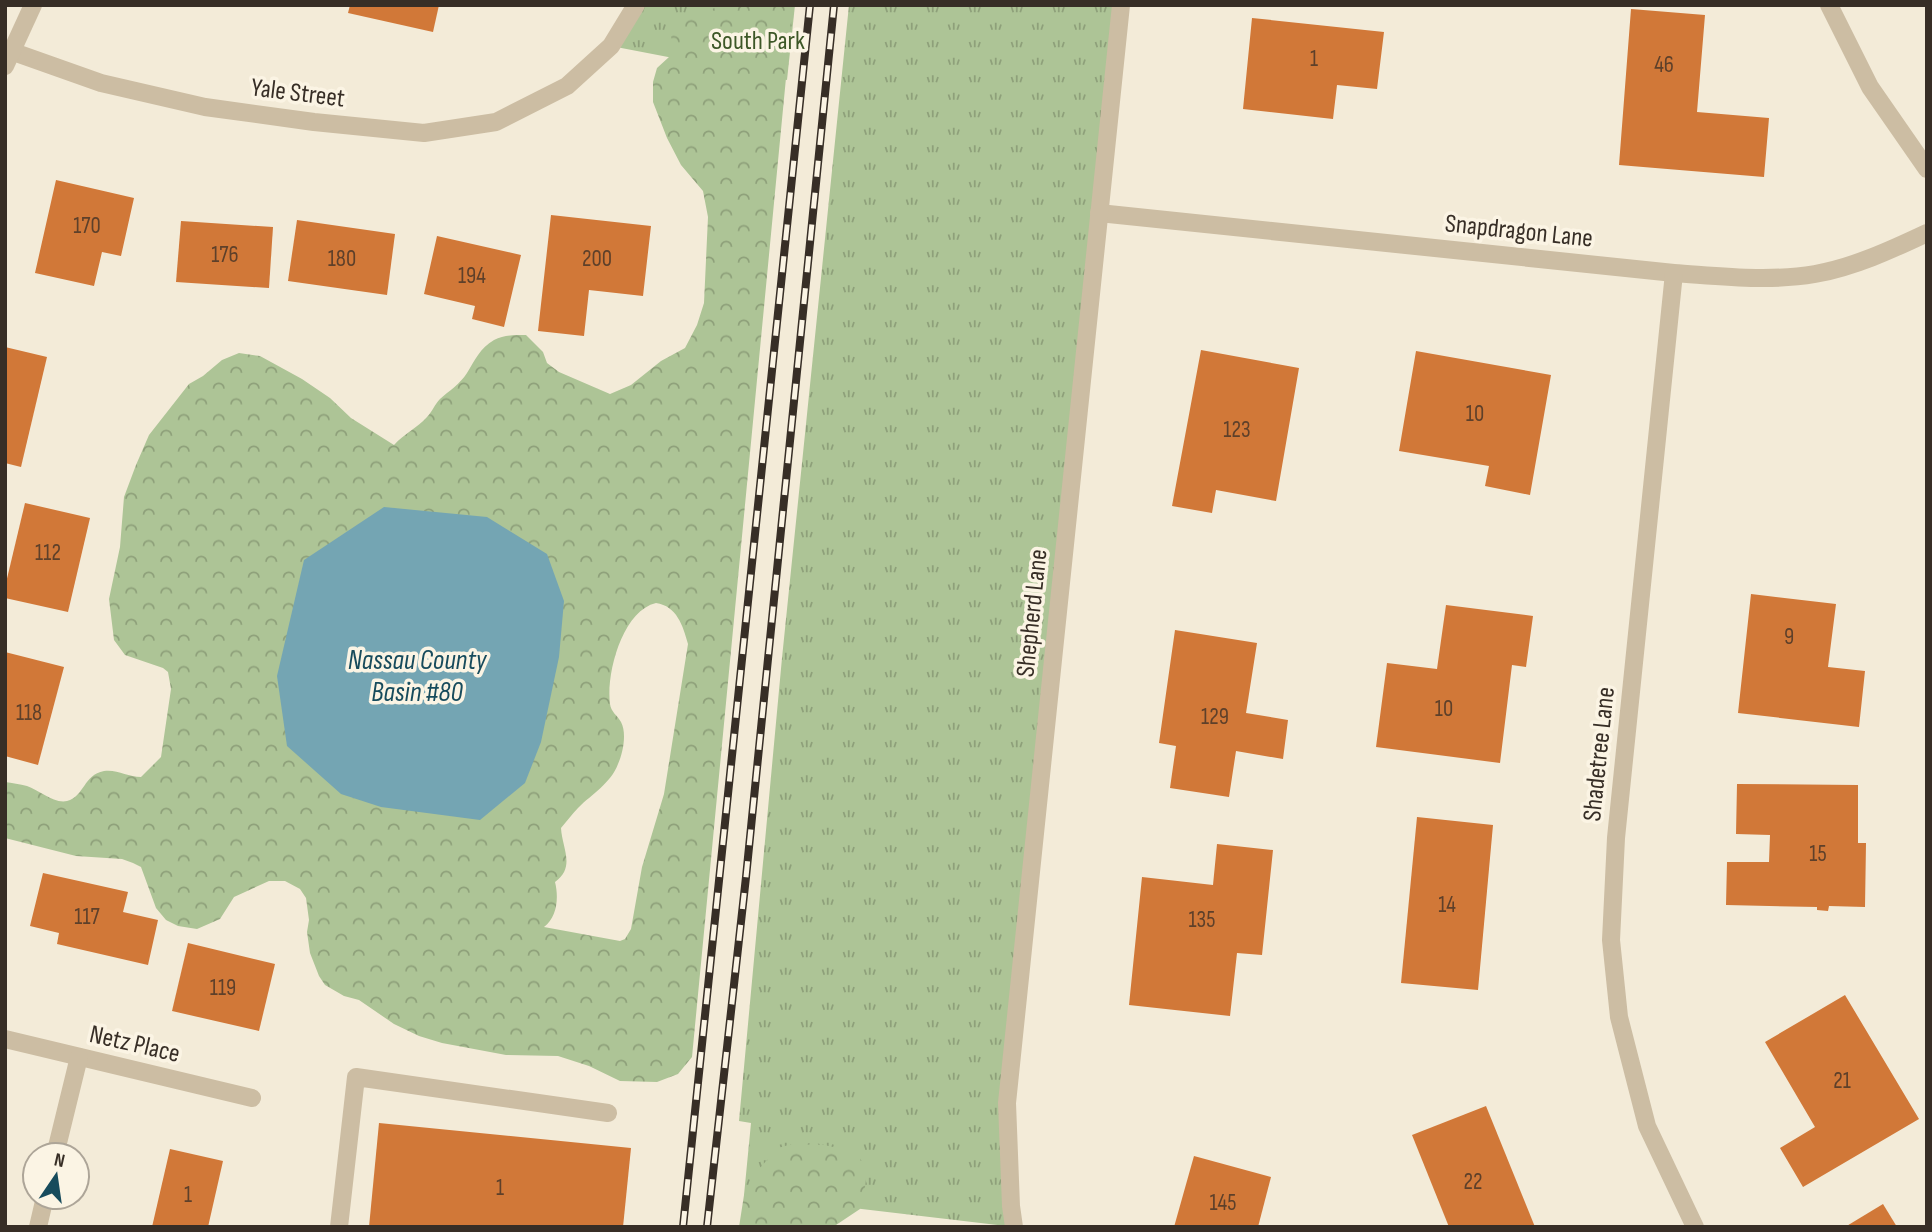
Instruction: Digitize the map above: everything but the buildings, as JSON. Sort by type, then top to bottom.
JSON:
[{"type":"street","points":[[7,56],[33,5]]},
{"type":"street","name":"Yale Street","points":[[7,56],[101,83],[205,107],[424,133],[496,122],[567,86],[611,46],[636,5]]},
{"type":"street","name":"Shepherd Lane","points":[[1014,1227],[1007,1103],[1121,5]]},
{"type":"street","points":[[1829,5],[1870,87],[1927,169]]},
{"type":"street","name":"Snapdragon Lane","points":[[1099,213],[1674,273],[1759,278],[1815,274],[1877,256],[1927,233]]},
{"type":"street","name":"Shadetree Lane","points":[[1674,273],[1616,838],[1611,940],[1619,1017],[1647,1126],[1695,1227]]},
{"type":"street","name":"Netz Place","points":[[5,1039],[252,1098]]},
{"type":"street","points":[[58,1141],[79,1057]]},
{"type":"street","points":[[339,1227],[356,1077],[608,1113]]},
{"type":"green space","name":"South Park","points":[[636,5],[795,5],[787,80],[611,46]]},
{"type":"green space","points":[[719,5],[793,5],[692,1057],[678,1074],[657,1082],[620,1081],[589,1066],[558,1056],[506,1055],[442,1043],[394,1024],[359,1000],[344,996],[325,985],[310,953],[306,898],[300,889],[285,881],[269,881],[234,897],[220,919],[197,929],[178,926],[166,920],[156,908],[141,867],[133,863],[122,859],[76,856],[5,838],[5,782],[27,786],[52,799],[67,801],[77,795],[97,773],[109,771],[141,777],[161,757],[171,689],[168,672],[125,655],[114,640],[109,599],[120,547],[124,497],[149,435],[189,384],[222,360],[239,353],[260,356],[302,379],[330,398],[351,418],[394,445],[427,417],[440,399],[464,377],[481,351],[498,338],[526,335],[543,352],[547,363],[559,372],[610,394],[631,385],[661,361],[685,348],[697,325],[704,303],[708,217],[703,191],[681,165],[667,138],[653,102],[653,82],[657,68],[669,57],[671,33],[676,25],[703,15]],"holes":[[[656,603],[663,605],[678,618],[688,644],[664,794],[642,867],[631,929],[625,939],[620,941],[544,927],[552,918],[557,901],[555,882],[565,870],[566,857],[561,828],[611,777],[621,754],[623,727],[611,707],[609,691],[619,645],[625,631],[644,608]]]},
{"type":"green space","points":[[849,5],[1120,5],[1007,1103],[1006,1226],[744,1195],[751,1123],[739,1121],[782,658]]},
{"type":"green space","points":[[815,1143],[845,1150],[862,1161],[866,1179],[860,1209],[833,1227],[739,1227],[744,1195],[758,1170],[778,1148]]},
{"type":"water","name":"Nassau County Basin #80","points":[[384,507],[487,517],[547,554],[564,601],[559,657],[541,742],[525,783],[480,820],[381,807],[341,794],[287,746],[277,676],[304,560]]},
{"type":"railway","points":[[683,1227],[810,5]]},
{"type":"railway","points":[[707,1227],[746,877],[834,5]]}]
